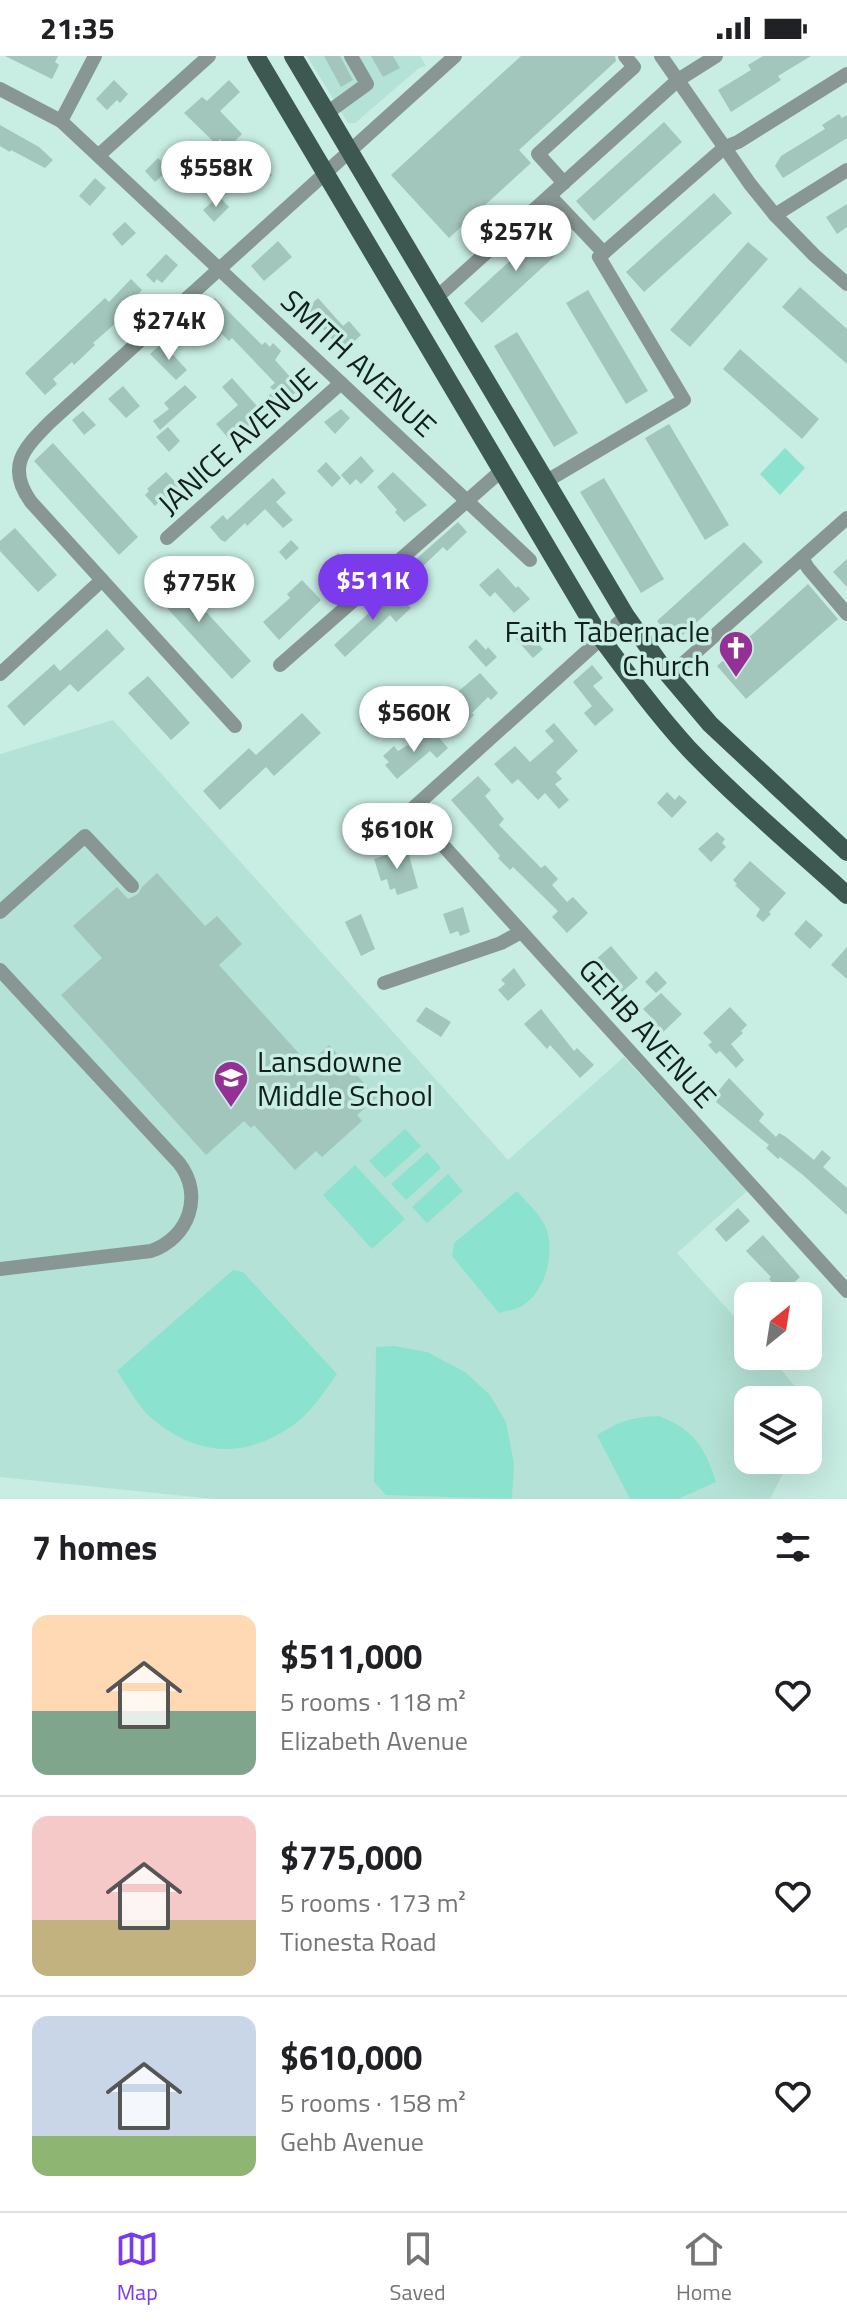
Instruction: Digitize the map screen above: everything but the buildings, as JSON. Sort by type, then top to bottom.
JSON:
[{"type":"main road","points":[[256,56],[601,638],[687,747],[847,895]]},
{"type":"main road","points":[[293,56],[626,616],[666,672],[710,724],[847,852]]},
{"type":"street","points":[[61,121],[95,56]]},
{"type":"street","points":[[99,155],[209,56]]},
{"type":"street","points":[[327,113],[367,84],[351,56]]},
{"type":"street","points":[[564,183],[538,154],[634,67],[625,56]]},
{"type":"street","points":[[661,56],[775,215],[847,284]]},
{"type":"street","points":[[436,298],[678,80],[716,56]]},
{"type":"street","points":[[235,726],[31,502],[18,479],[19,465],[29,442],[50,422],[221,269],[447,58]]},
{"type":"street","points":[[545,482],[684,400],[599,257],[725,147],[847,74]]},
{"type":"street","name":"SMITH AVENUE","points":[[0,89],[61,121],[530,560]]},
{"type":"street","points":[[775,215],[847,170]]},
{"type":"street","points":[[550,196],[604,253]]},
{"type":"street","name":"JANICE AVENUE","points":[[167,538],[341,383]]},
{"type":"street","points":[[280,665],[501,471]]},
{"type":"street","points":[[666,672],[678,668],[847,518]]},
{"type":"street","points":[[802,558],[847,614]]},
{"type":"street","points":[[0,674],[102,580]]},
{"type":"street","points":[[601,638],[626,616]]},
{"type":"street","name":"GEHB AVENUE","points":[[601,638],[411,810],[847,1291]]},
{"type":"street","points":[[0,912],[85,836],[132,886]]},
{"type":"street","points":[[384,983],[501,943],[521,932]]},
{"type":"street","points":[[0,970],[179,1163],[187,1173],[192,1194],[183,1226],[166,1246],[151,1251],[0,1269]]},
{"type":"shaded area","points":[[307,56],[420,56],[426,66],[419,68],[355,123],[348,123]]},
{"type":"shaded area","name":"Lansdowne Middle School","points":[[113,720],[508,1160],[624,1057],[747,1191],[677,1253],[734,1316],[734,1370],[781,1370],[795,1386],[734,1386],[734,1474],[783,1474],[770,1499],[214,1499],[0,1477],[0,754]]},
{"type":"green space","points":[[785,448],[805,468],[780,495],[760,474]]},
{"type":"green space","points":[[405,1129],[421,1146],[385,1178],[369,1161]]},
{"type":"green space","points":[[427,1152],[441,1168],[406,1200],[391,1184]]},
{"type":"green space","points":[[355,1165],[405,1219],[372,1249],[323,1195]]},
{"type":"green space","points":[[448,1174],[463,1191],[427,1223],[412,1207]]},
{"type":"green space","points":[[517,1191],[545,1225],[550,1252],[545,1275],[535,1295],[518,1308],[499,1313],[452,1256],[454,1243]]},
{"type":"green space","points":[[233,1270],[243,1272],[337,1374],[311,1409],[292,1426],[255,1444],[220,1449],[185,1440],[167,1430],[136,1401],[117,1371]]},
{"type":"green space","points":[[394,1346],[427,1352],[465,1372],[490,1395],[506,1422],[514,1464],[512,1499],[386,1495],[374,1482],[376,1347]]},
{"type":"green space","points":[[659,1416],[690,1434],[707,1459],[716,1482],[678,1499],[630,1499],[597,1435],[627,1421]]},
{"type":"place","name":"Faith Tabernacle Church","points":[[736,679]]},
{"type":"place","name":"Lansdowne Middle School","points":[[231,1109]]}]
